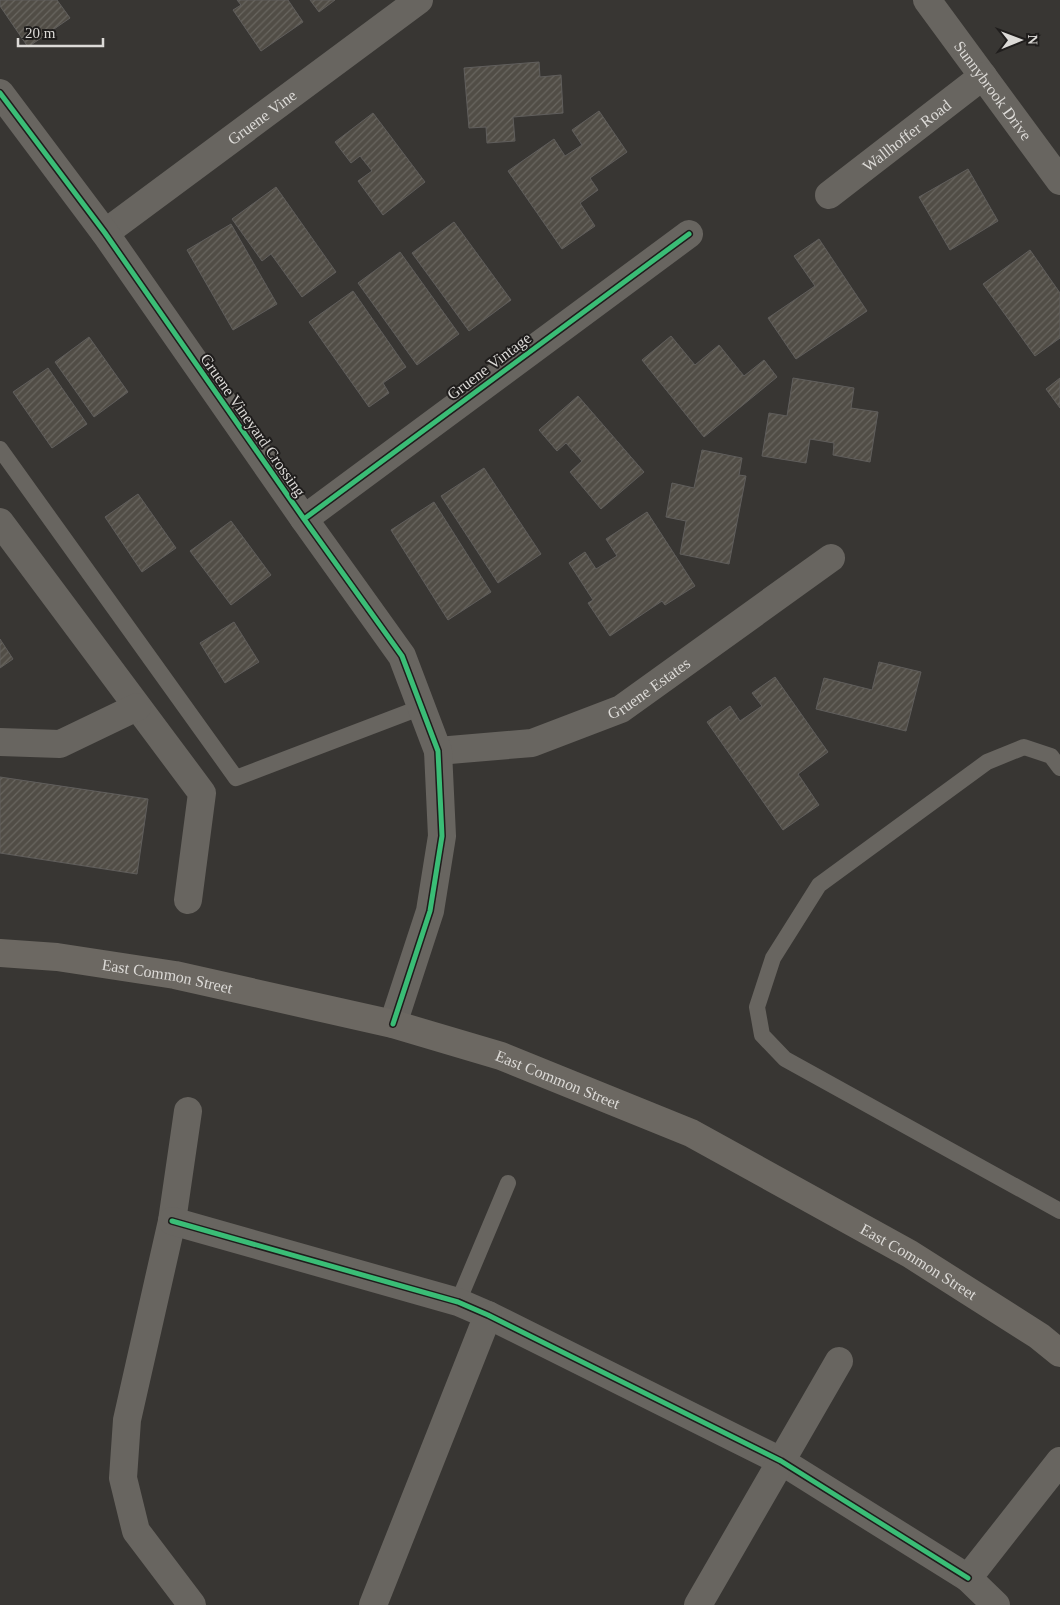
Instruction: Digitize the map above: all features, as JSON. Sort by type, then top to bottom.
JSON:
[{"type":"main road","name":"East Common Street","points":[[0,953],[57,957],[175,975],[393,1024],[501,1056],[691,1133],[910,1254],[1038,1336],[1060,1353]]},
{"type":"street","name":"Gruene Vine","points":[[105,233],[419,0]]},
{"type":"street","name":"Sunnybrook Drive","points":[[927,0],[1060,181]]},
{"type":"street","name":"Wallhoffer Road","points":[[829,195],[983,76]]},
{"type":"street","name":"Gruene Vineyard Crossing","points":[[0,93],[105,233],[402,656],[438,751],[442,836],[430,911],[393,1024]]},
{"type":"street","name":"Gruene Vintage","points":[[304,519],[689,234]]},
{"type":"street","points":[[0,522],[202,793],[188,900]]},
{"type":"street","name":"Gruene Estates","points":[[438,751],[532,743],[621,709],[831,558]]},
{"type":"street","points":[[0,742],[60,744],[137,707]]},
{"type":"street","points":[[188,1111],[172,1221],[127,1420],[123,1478],[136,1531],[192,1605]]},
{"type":"street","points":[[172,1221],[458,1302],[488,1315],[781,1461],[968,1578],[996,1605]]},
{"type":"street","points":[[373,1605],[488,1315]]},
{"type":"street","points":[[698,1605],[838,1361]]},
{"type":"street","points":[[968,1578],[1060,1461]]},
{"type":"lane","points":[[0,449],[236,778],[422,707]]},
{"type":"lane","points":[[1060,768],[1051,756],[1024,747],[987,762],[819,885],[772,958],[758,1008],[762,1035],[785,1059],[1060,1210]]},
{"type":"lane","points":[[458,1302],[508,1183]]},
{"type":"building","points":[[0,0],[57,0],[70,18],[28,47],[0,6]]},
{"type":"building","points":[[237,0],[288,0],[303,22],[261,51],[233,10],[241,5]]},
{"type":"building","points":[[310,0],[335,0],[319,12]]},
{"type":"building","points":[[539,62],[540,77],[561,75],[563,113],[513,117],[515,141],[487,143],[486,127],[469,128],[464,68]]},
{"type":"building","points":[[599,111],[627,152],[590,178],[598,190],[580,203],[595,226],[562,249],[508,171],[554,139],[565,156],[582,145],[572,130]]},
{"type":"building","points":[[373,113],[425,182],[383,215],[358,181],[372,171],[360,156],[351,163],[335,142]]},
{"type":"building","points":[[968,169],[998,221],[950,250],[919,197]]},
{"type":"building","points":[[276,187],[336,272],[302,297],[271,254],[262,261],[232,219]]},
{"type":"building","points":[[454,222],[511,300],[469,331],[412,253]]},
{"type":"building","points":[[231,224],[277,304],[233,330],[187,250]]},
{"type":"building","points":[[819,239],[867,311],[796,359],[768,318],[815,286],[794,256]]},
{"type":"building","points":[[1030,250],[1060,293],[1060,338],[1035,356],[983,284]]},
{"type":"building","points":[[400,252],[459,334],[417,365],[358,283]]},
{"type":"building","points":[[353,291],[406,367],[383,383],[389,393],[369,407],[309,322]]},
{"type":"building","points":[[671,336],[695,365],[719,345],[744,376],[764,360],[777,377],[704,437],[642,360]]},
{"type":"building","points":[[89,337],[128,392],[94,417],[55,362]]},
{"type":"building","points":[[48,368],[87,424],[52,448],[13,392]]},
{"type":"building","points":[[793,378],[854,388],[851,408],[878,412],[870,462],[833,455],[834,443],[810,439],[806,463],[762,456],[769,413],[787,416]]},
{"type":"building","points":[[1060,378],[1060,408],[1046,389]]},
{"type":"building","points":[[578,396],[644,472],[601,509],[570,472],[582,461],[566,443],[557,451],[539,430]]},
{"type":"building","points":[[702,450],[742,458],[739,475],[746,476],[729,564],[680,554],[686,521],[666,517],[672,483],[694,488]]},
{"type":"building","points":[[484,468],[541,554],[498,583],[441,496]]},
{"type":"building","points":[[138,494],[176,548],[142,572],[105,517]]},
{"type":"building","points":[[434,502],[491,592],[448,620],[391,530]]},
{"type":"building","points":[[647,512],[695,586],[665,605],[662,601],[610,636],[588,603],[593,600],[569,563],[585,552],[596,569],[617,556],[606,539]]},
{"type":"building","points":[[231,521],[271,575],[231,605],[190,551]]},
{"type":"building","points":[[234,622],[259,662],[225,683],[200,643]]},
{"type":"building","points":[[0,639],[13,659],[0,668]]},
{"type":"building","points":[[879,662],[921,672],[906,731],[816,709],[824,678],[872,690]]},
{"type":"building","points":[[775,677],[828,752],[798,774],[819,805],[783,830],[707,722],[730,706],[740,721],[762,706],[752,693]]},
{"type":"building","points":[[0,777],[148,799],[137,874],[0,853]]},
{"type":"cycle path","points":[[0,93],[105,233],[402,656],[438,751],[442,836],[430,911],[393,1024]]},
{"type":"cycle path","points":[[304,519],[689,234]]},
{"type":"cycle path","points":[[172,1221],[458,1302],[488,1315],[781,1461],[968,1578]]}]
